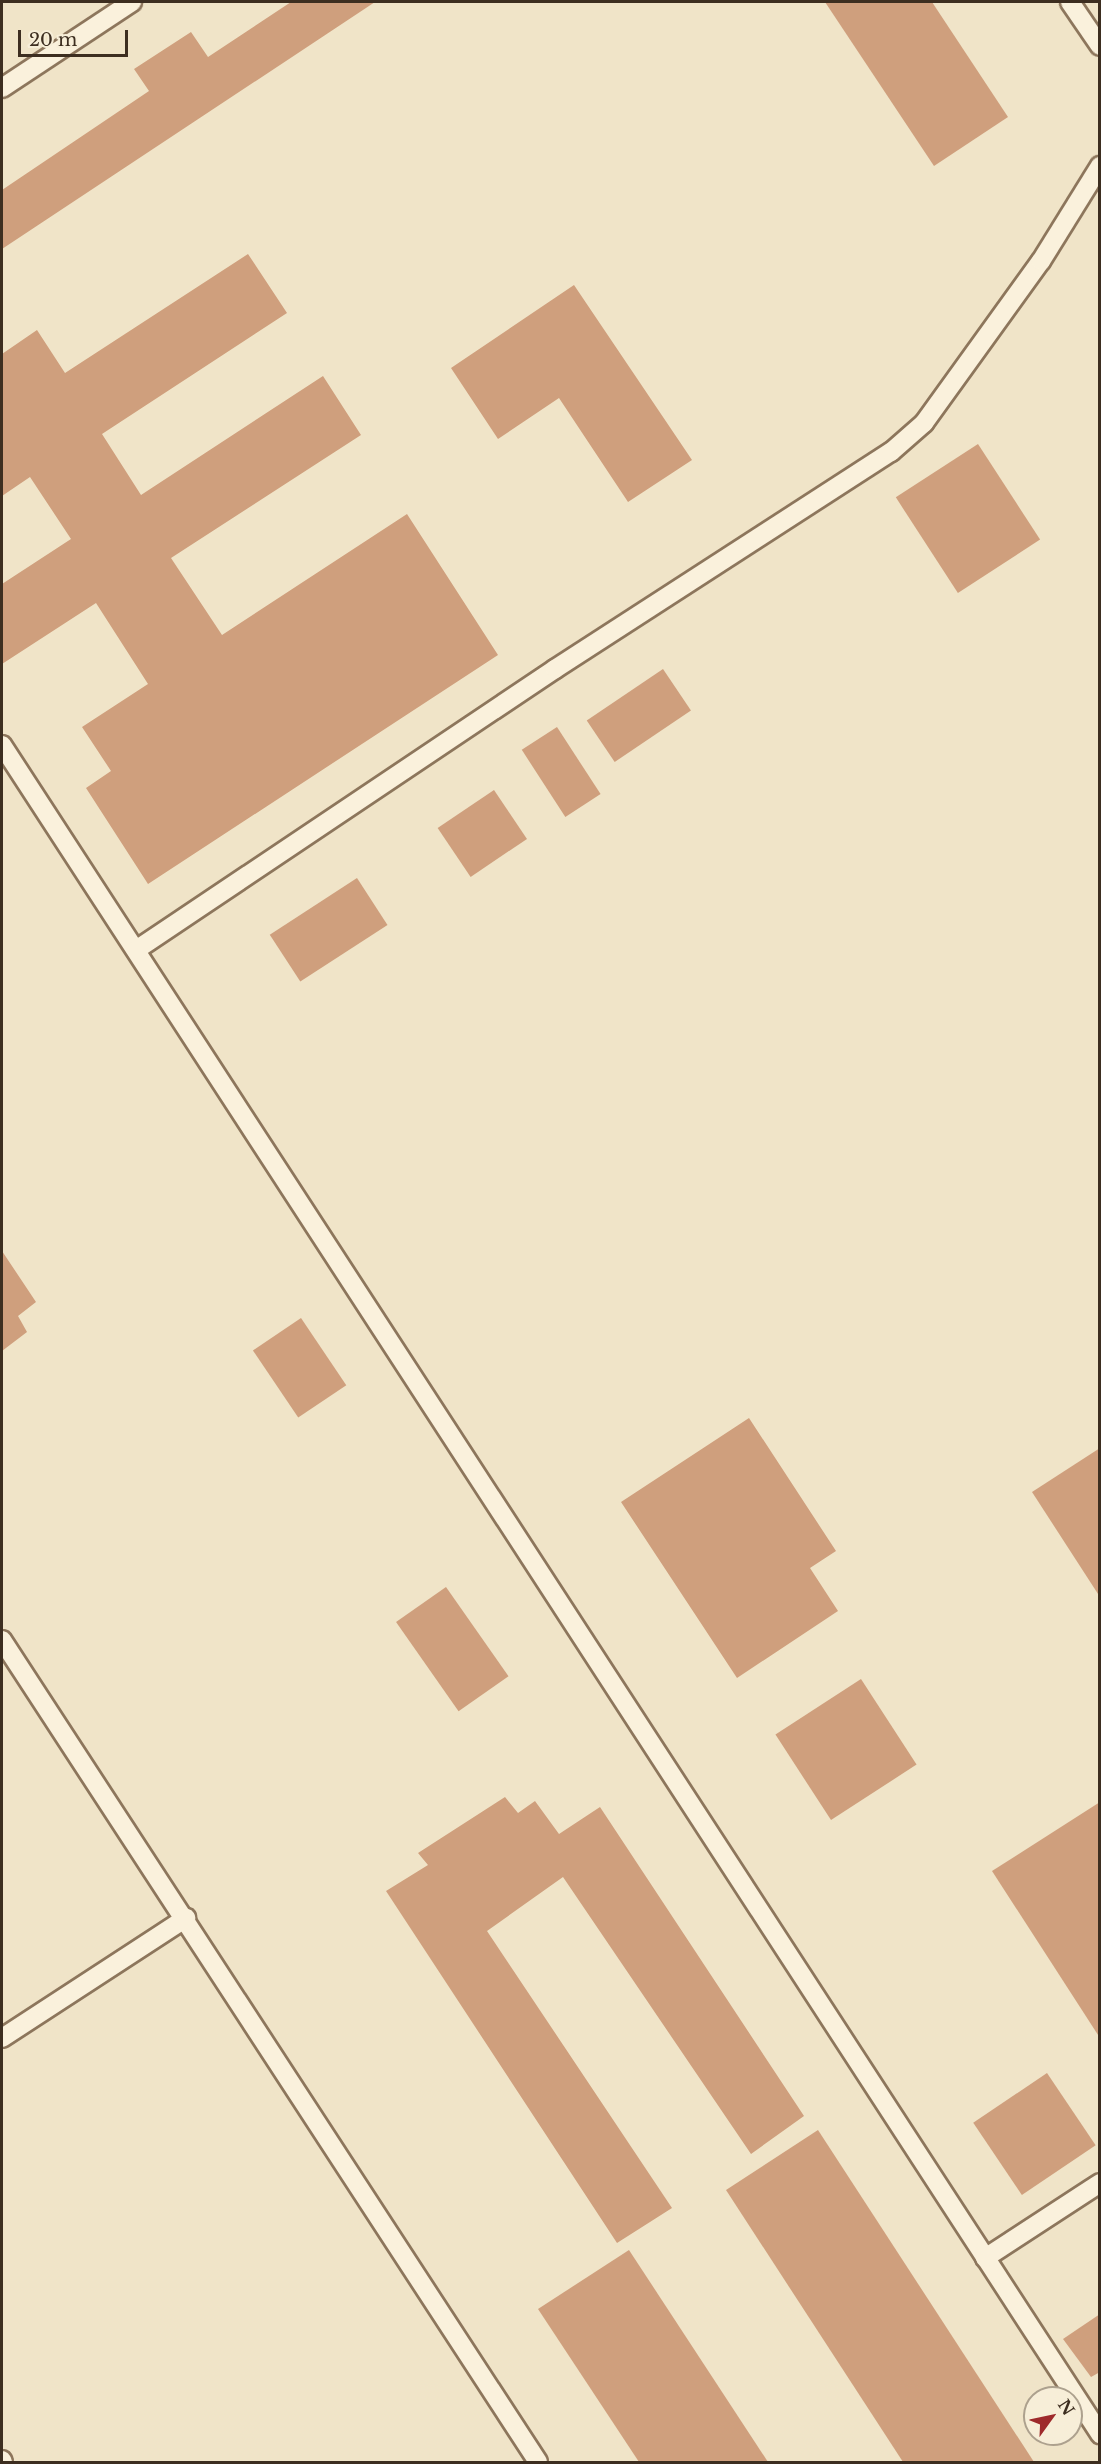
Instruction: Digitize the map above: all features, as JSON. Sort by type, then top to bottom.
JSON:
[{"type":"lane","points":[[2,88],[132,2]]},
{"type":"lane","points":[[1070,2],[1100,46]]},
{"type":"lane","points":[[136,950],[555,669],[891,452],[924,423],[1041,261],[1100,166]]},
{"type":"lane","points":[[2,745],[1100,2434]]},
{"type":"lane","points":[[2,1640],[186,1918],[538,2463]]},
{"type":"lane","points":[[2,2038],[186,1918]]},
{"type":"lane","points":[[985,2258],[1100,2183]]},
{"type":"building","points":[[291,2],[375,2],[2,249],[2,190],[149,91],[134,69],[191,32],[208,57]]},
{"type":"building","points":[[825,2],[932,2],[1008,117],[934,166]]},
{"type":"building","points":[[248,254],[287,313],[102,434],[141,495],[323,376],[361,435],[171,558],[222,635],[407,514],[498,655],[148,884],[86,788],[111,771],[82,727],[148,684],[96,603],[2,664],[2,584],[71,539],[30,477],[2,496],[2,354],[37,330],[65,373]]},
{"type":"building","points":[[574,285],[692,460],[628,502],[559,398],[498,439],[451,368]]},
{"type":"building","points":[[978,444],[1040,540],[958,593],[896,497]]},
{"type":"building","points":[[663,669],[691,710],[615,762],[587,720]]},
{"type":"building","points":[[557,727],[601,794],[565,817],[522,750]]},
{"type":"building","points":[[494,790],[527,839],[471,877],[438,828]]},
{"type":"building","points":[[357,878],[387,925],[300,982],[270,935]]},
{"type":"building","points":[[2,1251],[36,1302],[18,1316],[27,1332],[2,1351]]},
{"type":"building","points":[[301,1318],[346,1385],[298,1418],[253,1350]]},
{"type":"building","points":[[749,1418],[836,1551],[810,1568],[838,1611],[737,1678],[621,1502]]},
{"type":"building","points":[[1100,1448],[1100,1597],[1032,1492]]},
{"type":"building","points":[[446,1587],[509,1676],[459,1711],[396,1622]]},
{"type":"building","points":[[861,1679],[917,1765],[831,1820],[775,1735]]},
{"type":"building","points":[[505,1797],[518,1813],[535,1801],[559,1834],[600,1807],[804,2116],[751,2154],[563,1877],[487,1931],[672,2208],[617,2243],[386,1891],[428,1865],[418,1853]]},
{"type":"building","points":[[1100,1802],[1100,2038],[992,1871]]},
{"type":"building","points":[[1047,2073],[1096,2145],[1022,2195],[973,2123]]},
{"type":"building","points":[[818,2130],[1034,2462],[903,2462],[726,2190]]},
{"type":"building","points":[[629,2250],[768,2462],[639,2462],[538,2309]]},
{"type":"building","points":[[1100,2314],[1100,2372],[1091,2377],[1063,2339]]}]
